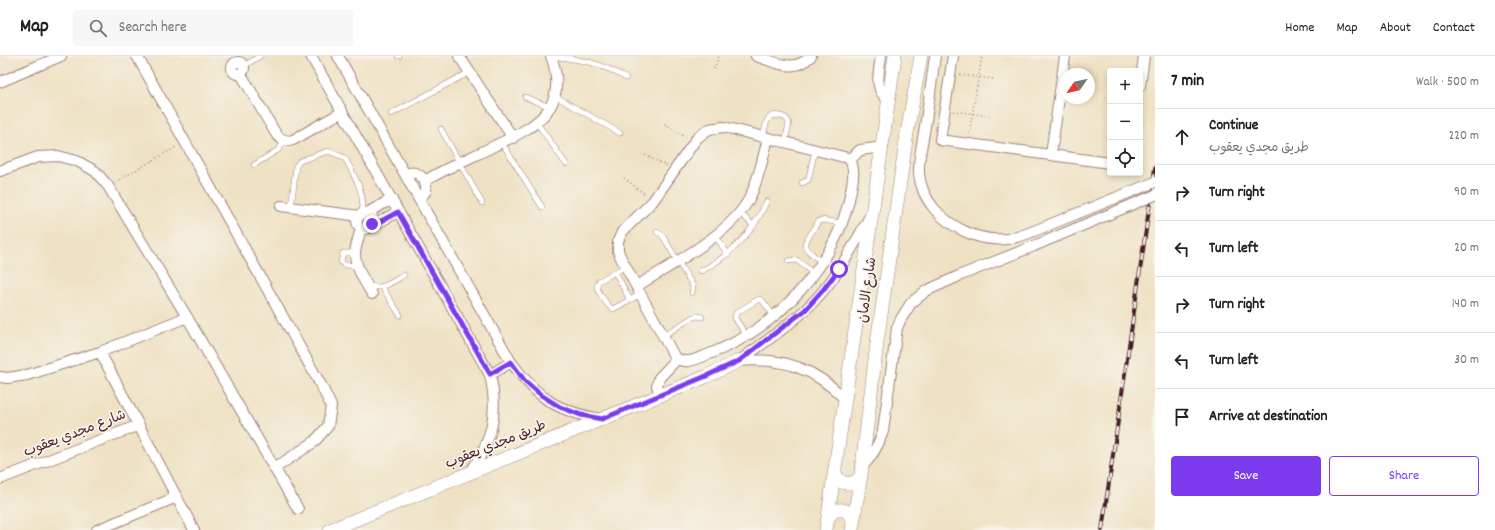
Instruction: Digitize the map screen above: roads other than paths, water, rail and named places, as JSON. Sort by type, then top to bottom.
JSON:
[{"type":"street","points":[[0,82],[61,56]]},
{"type":"street","points":[[137,56],[322,387],[331,406],[328,426],[323,432],[314,442],[276,468]]},
{"type":"street","points":[[311,56],[490,374],[494,408],[492,426],[480,459],[470,473]]},
{"type":"street","points":[[338,56],[511,362],[524,380],[541,395],[560,407],[581,415],[602,419]]},
{"type":"street","points":[[459,56],[513,138]]},
{"type":"street","points":[[425,181],[513,138],[537,123],[550,107],[555,96],[557,84],[556,70],[552,56]]},
{"type":"street","points":[[756,56],[790,67],[798,65],[811,56]]},
{"type":"street","points":[[881,56],[878,86],[882,94],[889,100]]},
{"type":"street","name":"شارع الامان","points":[[827,524],[883,147],[895,56]]},
{"type":"street","name":"شارع الامان","points":[[852,526],[861,471],[877,343],[921,56]]},
{"type":"street","points":[[936,56],[919,173],[923,192],[932,207],[945,220],[971,234],[982,238],[1006,240],[1029,233],[1155,182]]},
{"type":"street","points":[[953,56],[940,140],[1107,163]]},
{"type":"street","points":[[1064,68],[1065,56]]},
{"type":"street","points":[[1142,68],[1144,56]]},
{"type":"street","points":[[238,65],[276,134],[285,141],[293,140],[342,112]]},
{"type":"street","points":[[1051,154],[1060,104]]},
{"type":"street","points":[[718,127],[766,138],[848,158],[850,160],[853,165],[852,183],[843,224],[833,245],[822,262],[796,295],[774,316],[746,335],[714,352],[690,361],[681,361],[677,359],[663,336],[618,251],[619,236],[653,201],[694,142],[704,131],[718,127]]},
{"type":"street","points":[[639,290],[715,236],[740,213],[749,198],[756,181],[766,138]]},
{"type":"street","points":[[850,160],[860,150],[883,147]]},
{"type":"street","points":[[0,171],[38,157],[58,156],[77,161],[95,171],[108,186],[187,317],[276,468],[298,509]]},
{"type":"street","points":[[405,174],[414,173],[425,181],[426,191],[419,200]]},
{"type":"street","points":[[835,471],[837,478],[845,483],[853,483],[859,478],[861,471],[881,439],[899,323],[905,310],[918,296],[943,282],[1034,246],[1155,195]]},
{"type":"street","points":[[281,206],[362,215],[392,199]]},
{"type":"street","name":"طريق مجدي يعقوب","points":[[330,530],[661,395],[739,361],[805,310],[823,290],[855,244],[874,207]]},
{"type":"street","points":[[372,294],[357,266],[355,253],[366,227],[398,212]]},
{"type":"street","points":[[362,215],[358,224],[366,227]]},
{"type":"street","points":[[0,377],[7,378],[27,375],[100,352],[187,317]]},
{"type":"street","points":[[100,352],[194,530]]},
{"type":"street","points":[[661,395],[657,386],[658,378],[677,359]]},
{"type":"street","name":"طريق مجدي يعقوب","points":[[739,361],[768,360],[797,366],[823,380],[845,399]]},
{"type":"street","points":[[490,374],[511,362]]},
{"type":"street","name":"شارع مجدي يعقوب","points":[[0,479],[139,425]]},
{"type":"street","points":[[97,530],[177,497]]},
{"type":"street","points":[[827,524],[832,512],[842,510],[848,512],[852,526]]},
{"type":"lane","points":[[238,65],[260,56]]},
{"type":"lane","points":[[552,56],[588,61],[614,71],[626,78]]},
{"type":"lane","points":[[391,114],[470,72]]},
{"type":"lane","points":[[555,96],[620,133]]},
{"type":"lane","points":[[525,97],[550,107]]},
{"type":"lane","points":[[766,138],[770,116],[774,115],[784,117],[789,123],[785,143]]},
{"type":"lane","points":[[537,123],[566,164]]},
{"type":"lane","points":[[441,129],[482,203]]},
{"type":"lane","points":[[254,166],[278,150],[285,141]]},
{"type":"lane","points":[[502,143],[542,207]]},
{"type":"lane","points":[[802,183],[808,180],[815,150]]},
{"type":"lane","points":[[291,208],[296,166],[300,161],[328,151],[343,157],[346,160],[362,194],[362,215]]},
{"type":"lane","points":[[701,270],[728,254],[742,241],[754,226],[767,201]]},
{"type":"lane","points":[[740,213],[754,226]]},
{"type":"lane","points":[[822,262],[807,250],[805,242],[818,222],[821,220],[843,224]]},
{"type":"lane","points":[[657,232],[662,235],[693,286],[692,293]]},
{"type":"lane","points":[[715,236],[728,254]]},
{"type":"lane","points":[[355,253],[343,253],[341,262],[344,265],[357,266]]},
{"type":"lane","points":[[788,261],[797,260],[813,273]]},
{"type":"lane","points":[[626,266],[599,281],[597,287],[610,308],[615,308],[630,300],[639,290]]},
{"type":"lane","points":[[615,272],[630,300]]},
{"type":"lane","points":[[367,284],[374,287],[382,287],[404,275]]},
{"type":"lane","points":[[382,287],[400,315]]},
{"type":"lane","points":[[746,335],[735,318],[736,313],[759,299],[762,300],[774,316]]},
{"type":"lane","points":[[663,336],[694,317],[702,317]]},
{"type":"railway","points":[[1102,530],[1155,168]]}]
